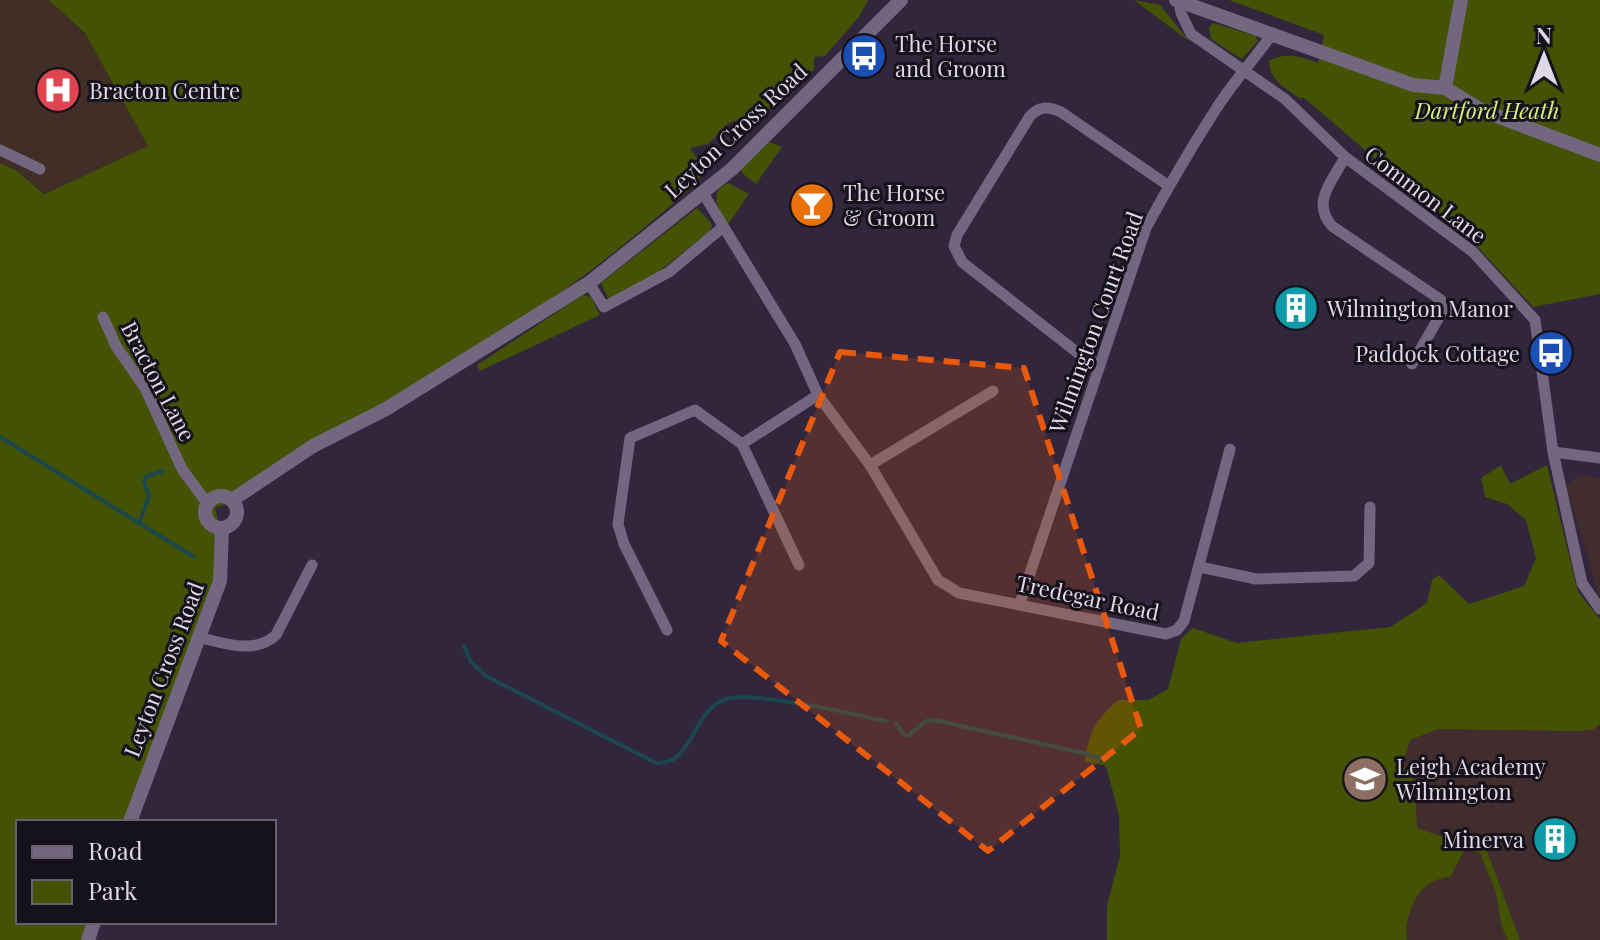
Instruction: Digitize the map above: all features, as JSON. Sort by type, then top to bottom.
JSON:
[{"type":"street","name":"Leyton Cross Road","points":[[232,500],[313,446],[421,388],[589,283],[732,169],[901,0]]},
{"type":"street","points":[[1445,88],[1461,0]]},
{"type":"street","points":[[1178,1],[1413,85],[1445,88],[1481,110],[1600,155]]},
{"type":"street","name":"Common Lane","points":[[1178,1],[1191,34],[1285,99],[1345,157],[1473,252],[1535,320],[1553,452],[1582,583],[1600,609]]},
{"type":"street","name":"Wilmington Court Road","points":[[1020,603],[1146,228],[1218,106],[1272,34]]},
{"type":"street","points":[[1099,365],[1083,357],[962,262],[954,246],[957,235],[1030,116],[1042,108],[1061,112],[1169,186]]},
{"type":"street","points":[[0,150],[40,169]]},
{"type":"street","points":[[1345,157],[1321,203],[1323,215],[1332,226],[1441,300],[1442,312],[1412,364]]},
{"type":"street","name":"Tredegar Road","points":[[703,193],[795,344],[818,395],[870,465],[938,580],[959,593],[1166,634],[1177,630],[1184,621],[1200,567],[1230,449]]},
{"type":"street","points":[[589,283],[604,307],[669,272],[723,227]]},
{"type":"street","name":"Bracton Lane","points":[[103,317],[116,346],[145,388],[182,469],[207,503]]},
{"type":"street","points":[[870,465],[993,391]]},
{"type":"street","points":[[742,444],[818,395]]},
{"type":"street","points":[[667,630],[624,544],[618,524],[630,438],[695,410],[742,444],[799,565]]},
{"type":"street","points":[[1553,452],[1600,458]]},
{"type":"street","name":"Leyton Cross Road","points":[[131,820],[220,581],[222,529],[231,525],[236,518],[237,509],[232,500],[218,496],[207,503]]},
{"type":"street","points":[[207,503],[204,511],[207,520],[222,529]]},
{"type":"street","points":[[1200,567],[1256,579],[1354,576],[1365,570],[1369,563],[1370,507]]},
{"type":"street","points":[[198,637],[250,647],[268,643],[276,635],[312,565]]},
{"type":"highlighted area","points":[[840,352],[1024,368],[1141,729],[988,851],[721,641]]},
{"type":"shaded area","name":"Bracton Centre","points":[[0,0],[49,0],[85,33],[149,146],[44,193],[16,169],[0,162]]},
{"type":"shaded area","points":[[1580,474],[1600,478],[1600,599],[1566,486]]},
{"type":"shaded area","points":[[1600,623],[1600,940],[1131,940],[1143,904]]},
{"type":"green space","points":[[49,0],[868,0],[859,17],[825,56],[814,57],[814,70],[773,107],[729,123],[708,144],[690,148],[705,171],[694,186],[603,261],[486,342],[307,450],[235,500],[215,507],[223,544],[221,568],[130,820],[16,820],[16,924],[92,924],[87,940],[0,940],[0,163],[16,170],[44,194],[148,146],[85,33]]},
{"type":"green space","points":[[1134,0],[1160,5],[1190,42]]},
{"type":"green space","name":"Dartford Heath","points":[[1229,0],[1600,0],[1600,294],[1533,307],[1473,242],[1303,97],[1301,99],[1275,79],[1269,61],[1293,56],[1318,63],[1324,35]]},
{"type":"green space","points":[[1213,23],[1256,36],[1258,41],[1242,59],[1211,39],[1209,28]]},
{"type":"green space","points":[[769,142],[782,147],[756,184],[741,169]]},
{"type":"green space","points":[[729,183],[749,194],[727,226],[718,207],[717,196],[722,186]]},
{"type":"green space","points":[[697,208],[712,224],[710,231],[653,276],[608,299],[601,283]]},
{"type":"green space","points":[[583,295],[591,297],[600,315],[480,371],[477,365]]},
{"type":"green space","name":"Leigh Academy Wilmington","points":[[1501,465],[1510,484],[1547,465],[1578,592],[1600,619],[1600,724],[1594,729],[1578,731],[1438,729],[1410,740],[1403,764],[1415,783],[1417,828],[1458,842],[1485,846],[1520,940],[1508,940],[1502,927],[1496,893],[1480,853],[1465,849],[1451,876],[1432,882],[1420,892],[1407,925],[1407,940],[1107,940],[1107,905],[1120,856],[1119,815],[1106,766],[1085,761],[1089,741],[1104,714],[1118,700],[1149,700],[1168,689],[1181,639],[1193,628],[1237,643],[1390,627],[1427,603],[1432,580],[1439,575],[1469,604],[1524,586],[1536,558],[1526,520],[1507,504],[1485,497],[1481,478]]},
{"type":"waterway","points":[[0,437],[194,557]]},
{"type":"waterway","points":[[139,524],[149,496],[144,481],[147,476],[163,471]]},
{"type":"waterway","points":[[464,646],[471,662],[486,676],[656,763],[669,761],[678,755],[706,713],[726,699],[740,697],[781,701],[886,721]]},
{"type":"waterway","points":[[896,723],[908,736],[926,721],[934,720],[1103,760]]},
{"type":"place","name":"The Horse and Groom","points":[[864,56]]},
{"type":"place","name":"Bracton Centre","points":[[58,90]]},
{"type":"place","name":"The Horse & Groom","points":[[812,205]]},
{"type":"place","name":"Wilmington Manor","points":[[1296,308]]},
{"type":"place","name":"Paddock Cottage","points":[[1551,353]]},
{"type":"place","name":"Leigh Academy Wilmington","points":[[1365,779]]},
{"type":"place","name":"Minerva","points":[[1555,839]]}]
